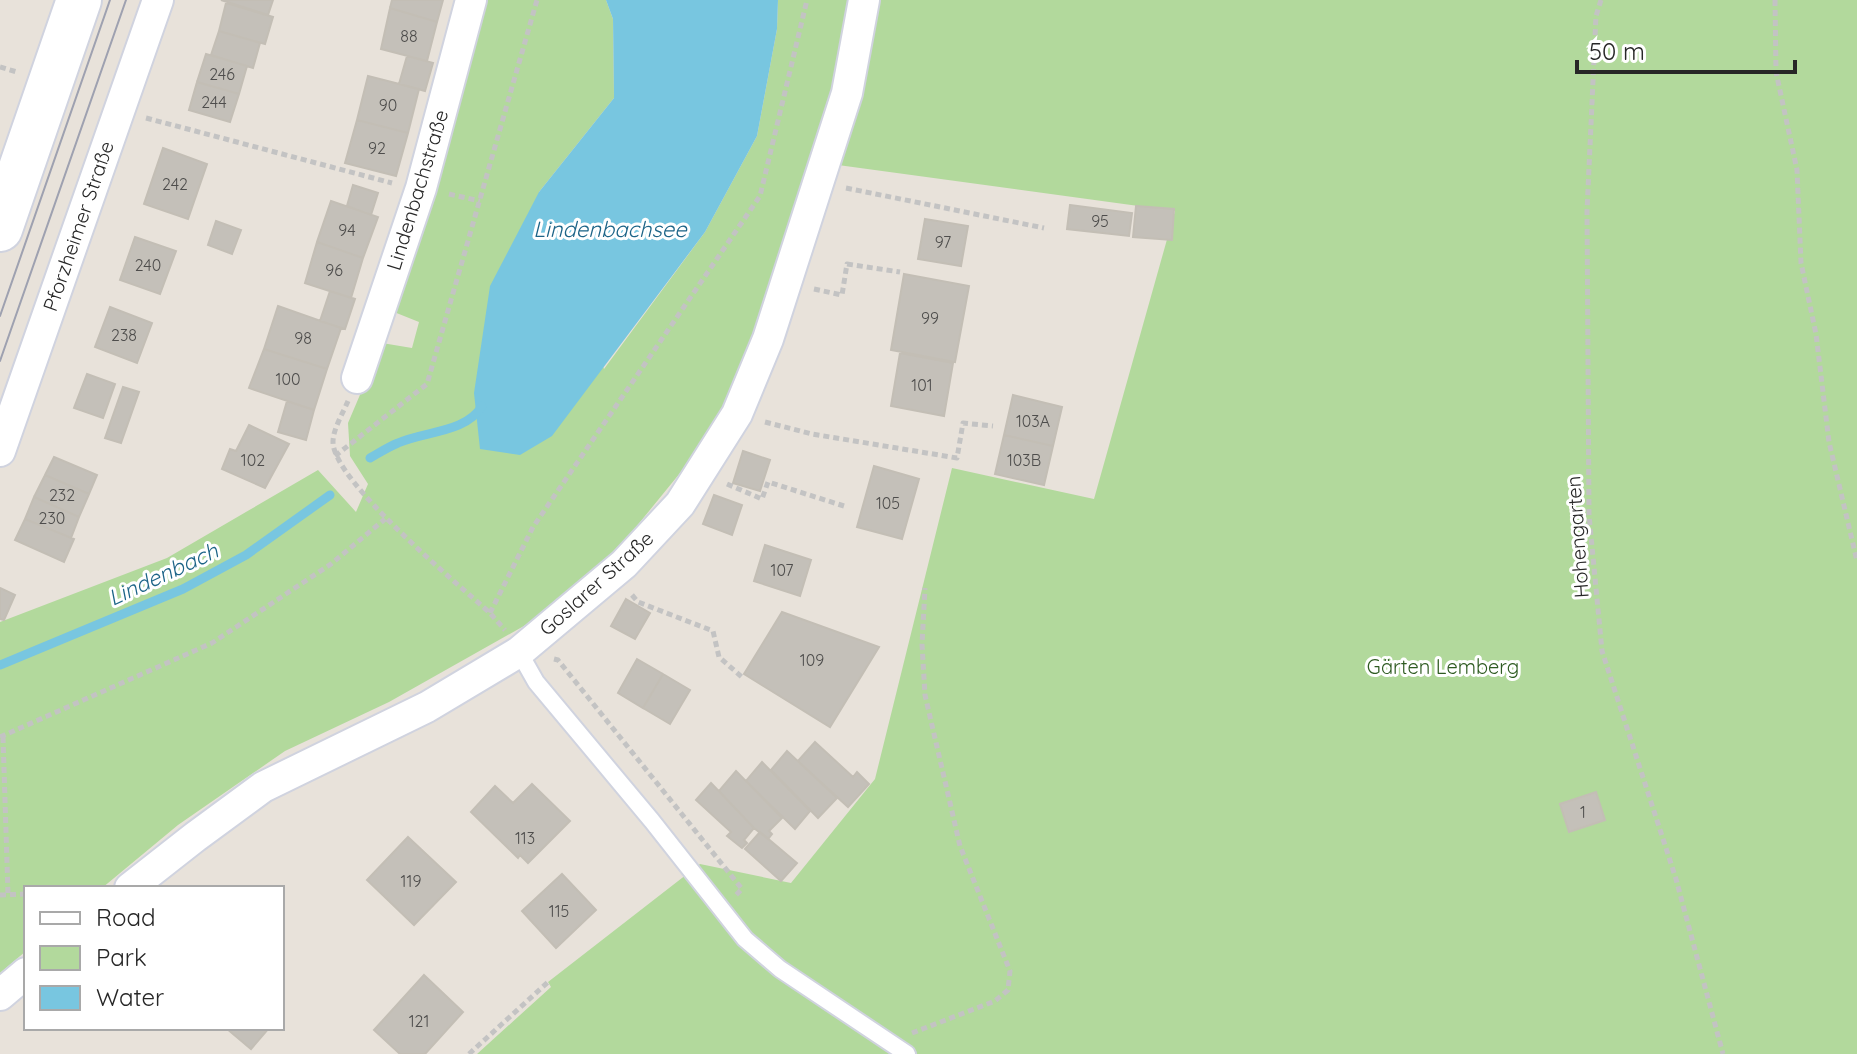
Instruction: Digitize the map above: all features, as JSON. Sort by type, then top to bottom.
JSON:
[{"type":"main road","points":[[1,222],[79,0]]},
{"type":"street","name":"Pforzheimer Straße","points":[[0,451],[158,0]]},
{"type":"street","name":"Lindenbachstraße","points":[[357,378],[421,188],[471,0]]},
{"type":"street","name":"Goslarer Straße","points":[[133,886],[263,787],[427,707],[519,652],[614,572],[680,504],[737,414],[768,339],[847,93],[864,0]]},
{"type":"street","points":[[0,995],[24,975]]},
{"type":"lane","points":[[519,652],[536,682],[745,939],[780,969],[907,1054]]},
{"type":"path","points":[[335,456],[427,384],[537,0]]},
{"type":"path","points":[[490,613],[540,516],[760,196],[807,0]]},
{"type":"path","name":"Hohengarten","points":[[1601,0],[1596,16],[1587,241],[1589,515],[1602,651],[1676,879],[1723,1054]]},
{"type":"path","points":[[1775,0],[1776,72],[1797,170],[1801,263],[1816,334],[1829,442],[1857,561]]},
{"type":"path","points":[[118,110],[421,188]]},
{"type":"path","points":[[818,184],[872,192],[1044,228]]},
{"type":"path","points":[[786,284],[842,295],[847,264],[900,272]]},
{"type":"path","points":[[357,378],[332,439],[335,456],[385,519],[490,613],[509,634],[519,652],[558,660],[742,889],[722,911]]},
{"type":"path","points":[[737,414],[812,434],[957,458],[963,423],[993,426]]},
{"type":"path","points":[[701,472],[762,499],[768,482],[844,506]]},
{"type":"path","points":[[8,894],[1,737],[212,643],[331,564],[385,519]]},
{"type":"path","points":[[614,572],[638,602],[713,631],[719,657],[743,678]]},
{"type":"path","points":[[889,1042],[995,1001],[1008,990],[1010,971],[960,846],[925,695],[922,644],[925,588]]},
{"type":"path","points":[[0,895],[24,894]]},
{"type":"path","points":[[469,1054],[548,982]]},
{"type":"green space","points":[[482,0],[606,0],[613,19],[614,98],[539,192],[604,369],[705,232],[757,136],[777,29],[778,0],[855,0],[839,91],[729,413],[596,576],[538,618],[389,702],[285,751],[178,825],[104,886],[24,886],[24,953],[0,973],[0,622],[167,558],[318,470],[356,512],[368,484],[350,456],[348,423],[382,343],[412,348],[419,322],[394,312]]},
{"type":"green space","name":"Gärten Lemberg","points":[[874,0],[1857,0],[1857,1054],[477,1054],[551,987],[548,982],[700,864],[791,883],[875,779],[952,468],[1094,499],[1175,211],[838,165]]},
{"type":"water","name":"Lindenbachsee","points":[[606,0],[778,0],[777,29],[757,136],[705,232],[552,436],[520,455],[480,449],[474,393],[490,286],[539,192],[614,98],[613,19]]},
{"type":"building","points":[[221,0],[273,0],[268,15]]},
{"type":"building","points":[[392,0],[443,0],[437,22],[390,8]]},
{"type":"building","points":[[226,3],[273,17],[265,44],[219,31]]},
{"type":"building","points":[[390,8],[437,22],[427,61],[381,49]]},
{"type":"building","points":[[219,31],[260,43],[253,68],[211,55]]},
{"type":"building","points":[[206,54],[247,66],[239,94],[197,82]]},
{"type":"building","points":[[407,56],[433,63],[425,91],[399,84]]},
{"type":"building","points":[[368,76],[419,89],[408,133],[357,120]]},
{"type":"building","points":[[197,82],[239,94],[230,122],[189,110]]},
{"type":"building","points":[[357,120],[408,133],[396,176],[345,163]]},
{"type":"building","points":[[163,148],[207,164],[188,219],[144,204]]},
{"type":"building","points":[[353,185],[378,193],[371,215],[347,206]]},
{"type":"building","points":[[331,201],[378,217],[363,258],[317,242]]},
{"type":"building","points":[[1070,205],[1132,213],[1129,236],[1067,229]]},
{"type":"building","points":[[1136,206],[1174,209],[1172,240],[1133,237]]},
{"type":"building","points":[[925,219],[968,226],[961,266],[918,259]]},
{"type":"building","points":[[216,221],[241,230],[232,254],[208,245]]},
{"type":"building","points":[[135,237],[176,251],[160,294],[120,280]]},
{"type":"building","points":[[317,242],[363,258],[351,298],[305,283]]},
{"type":"building","points":[[904,274],[969,286],[955,362],[891,350]]},
{"type":"building","points":[[330,291],[355,299],[345,329],[320,321]]},
{"type":"building","points":[[278,306],[341,328],[327,369],[264,349]]},
{"type":"building","points":[[110,307],[152,323],[137,363],[95,347]]},
{"type":"building","points":[[264,349],[327,369],[314,410],[249,388]]},
{"type":"building","points":[[900,353],[953,363],[944,416],[891,406]]},
{"type":"building","points":[[87,374],[115,384],[103,418],[74,408]]},
{"type":"building","points":[[123,387],[139,392],[121,443],[105,438]]},
{"type":"building","points":[[1013,395],[1062,407],[1053,446],[1004,435]]},
{"type":"building","points":[[287,401],[314,410],[306,440],[278,432]]},
{"type":"building","points":[[249,425],[289,444],[265,488],[222,469],[230,449],[236,451]]},
{"type":"building","points":[[1004,435],[1053,446],[1044,485],[995,474]]},
{"type":"building","points":[[743,451],[770,460],[760,491],[733,483]]},
{"type":"building","points":[[54,457],[97,475],[89,494],[45,475]]},
{"type":"building","points":[[874,466],[919,479],[902,539],[857,527]]},
{"type":"building","points":[[45,475],[89,494],[79,517],[34,497]]},
{"type":"building","points":[[714,495],[742,505],[732,535],[703,524]]},
{"type":"building","points":[[34,497],[79,517],[71,538],[25,519]]},
{"type":"building","points":[[25,519],[74,539],[64,562],[15,540]]},
{"type":"building","points":[[765,545],[811,560],[800,596],[754,581]]},
{"type":"building","points":[[0,588],[15,595],[4,620],[0,619]]},
{"type":"building","points":[[626,599],[650,613],[635,639],[611,626]]},
{"type":"building","points":[[782,612],[879,647],[830,727],[744,674]]},
{"type":"building","points":[[637,659],[663,674],[643,708],[618,693]]},
{"type":"building","points":[[663,674],[690,690],[670,724],[643,708]]},
{"type":"building","points":[[815,742],[853,777],[857,772],[869,784],[848,807],[798,761]]},
{"type":"building","points":[[787,751],[837,798],[818,818],[771,770]]},
{"type":"building","points":[[762,762],[810,811],[795,829],[746,781]]},
{"type":"building","points":[[736,771],[782,818],[769,831],[772,834],[768,839],[719,791]]},
{"type":"building","points":[[711,783],[754,828],[744,840],[747,843],[742,848],[727,836],[731,832],[696,800]]},
{"type":"building","points":[[532,784],[570,821],[528,863],[520,855],[518,858],[471,812],[495,786],[513,803]]},
{"type":"building","points":[[1596,792],[1605,820],[1569,832],[1560,804]]},
{"type":"building","points":[[760,832],[797,863],[781,881],[745,849]]},
{"type":"building","points":[[408,837],[456,882],[414,925],[367,880]]},
{"type":"building","points":[[562,874],[596,910],[556,948],[522,911]]},
{"type":"building","points":[[424,975],[463,1012],[425,1054],[400,1054],[374,1030]]},
{"type":"building","points":[[228,1030],[267,1030],[251,1049]]},
{"type":"waterway","name":"Lindenbach","points":[[370,458],[408,439],[466,421],[482,406]]},
{"type":"waterway","name":"Lindenbach","points":[[0,665],[183,589],[246,555],[330,495]]},
{"type":"tram line","points":[[0,316],[110,0]]},
{"type":"tram line","points":[[0,361],[126,0]]}]
